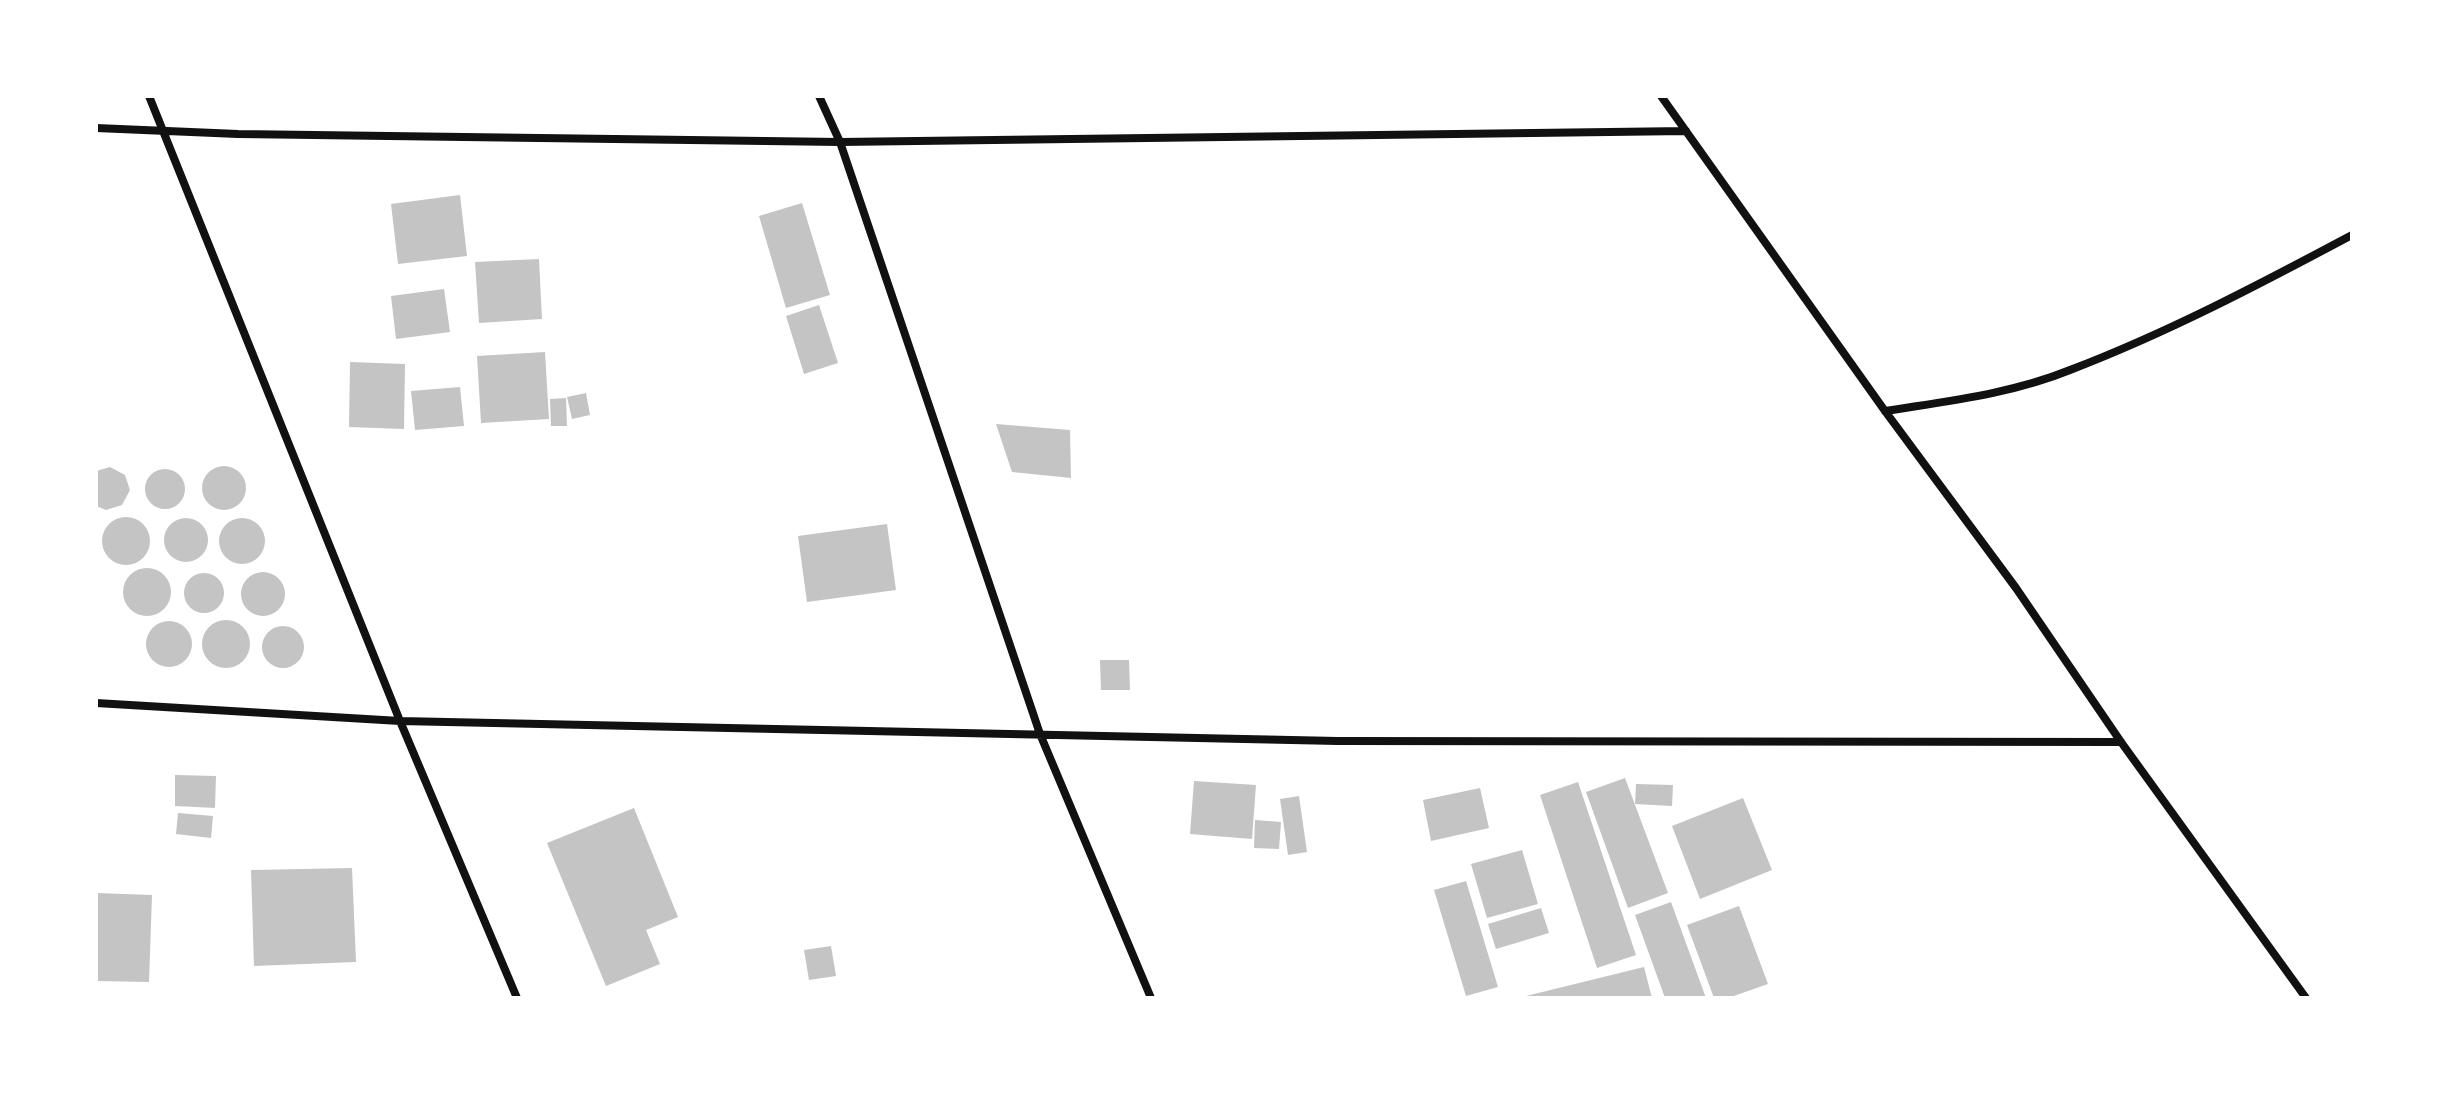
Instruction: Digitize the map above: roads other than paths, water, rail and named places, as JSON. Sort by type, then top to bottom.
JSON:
[{"type":"street","points":[[149,96],[400,721],[517,998]]},
{"type":"street","points":[[819,96],[840,142],[1040,734],[1151,998]]},
{"type":"street","points":[[1661,96],[1885,411],[2016,588],[2121,742],[2306,998]]},
{"type":"street","points":[[96,128],[238,134],[840,142],[1686,131]]},
{"type":"street","points":[[1885,411],[1979,396],[2068,371],[2245,291],[2352,235]]},
{"type":"street","points":[[96,703],[400,721],[1338,741],[2121,742]]}]
